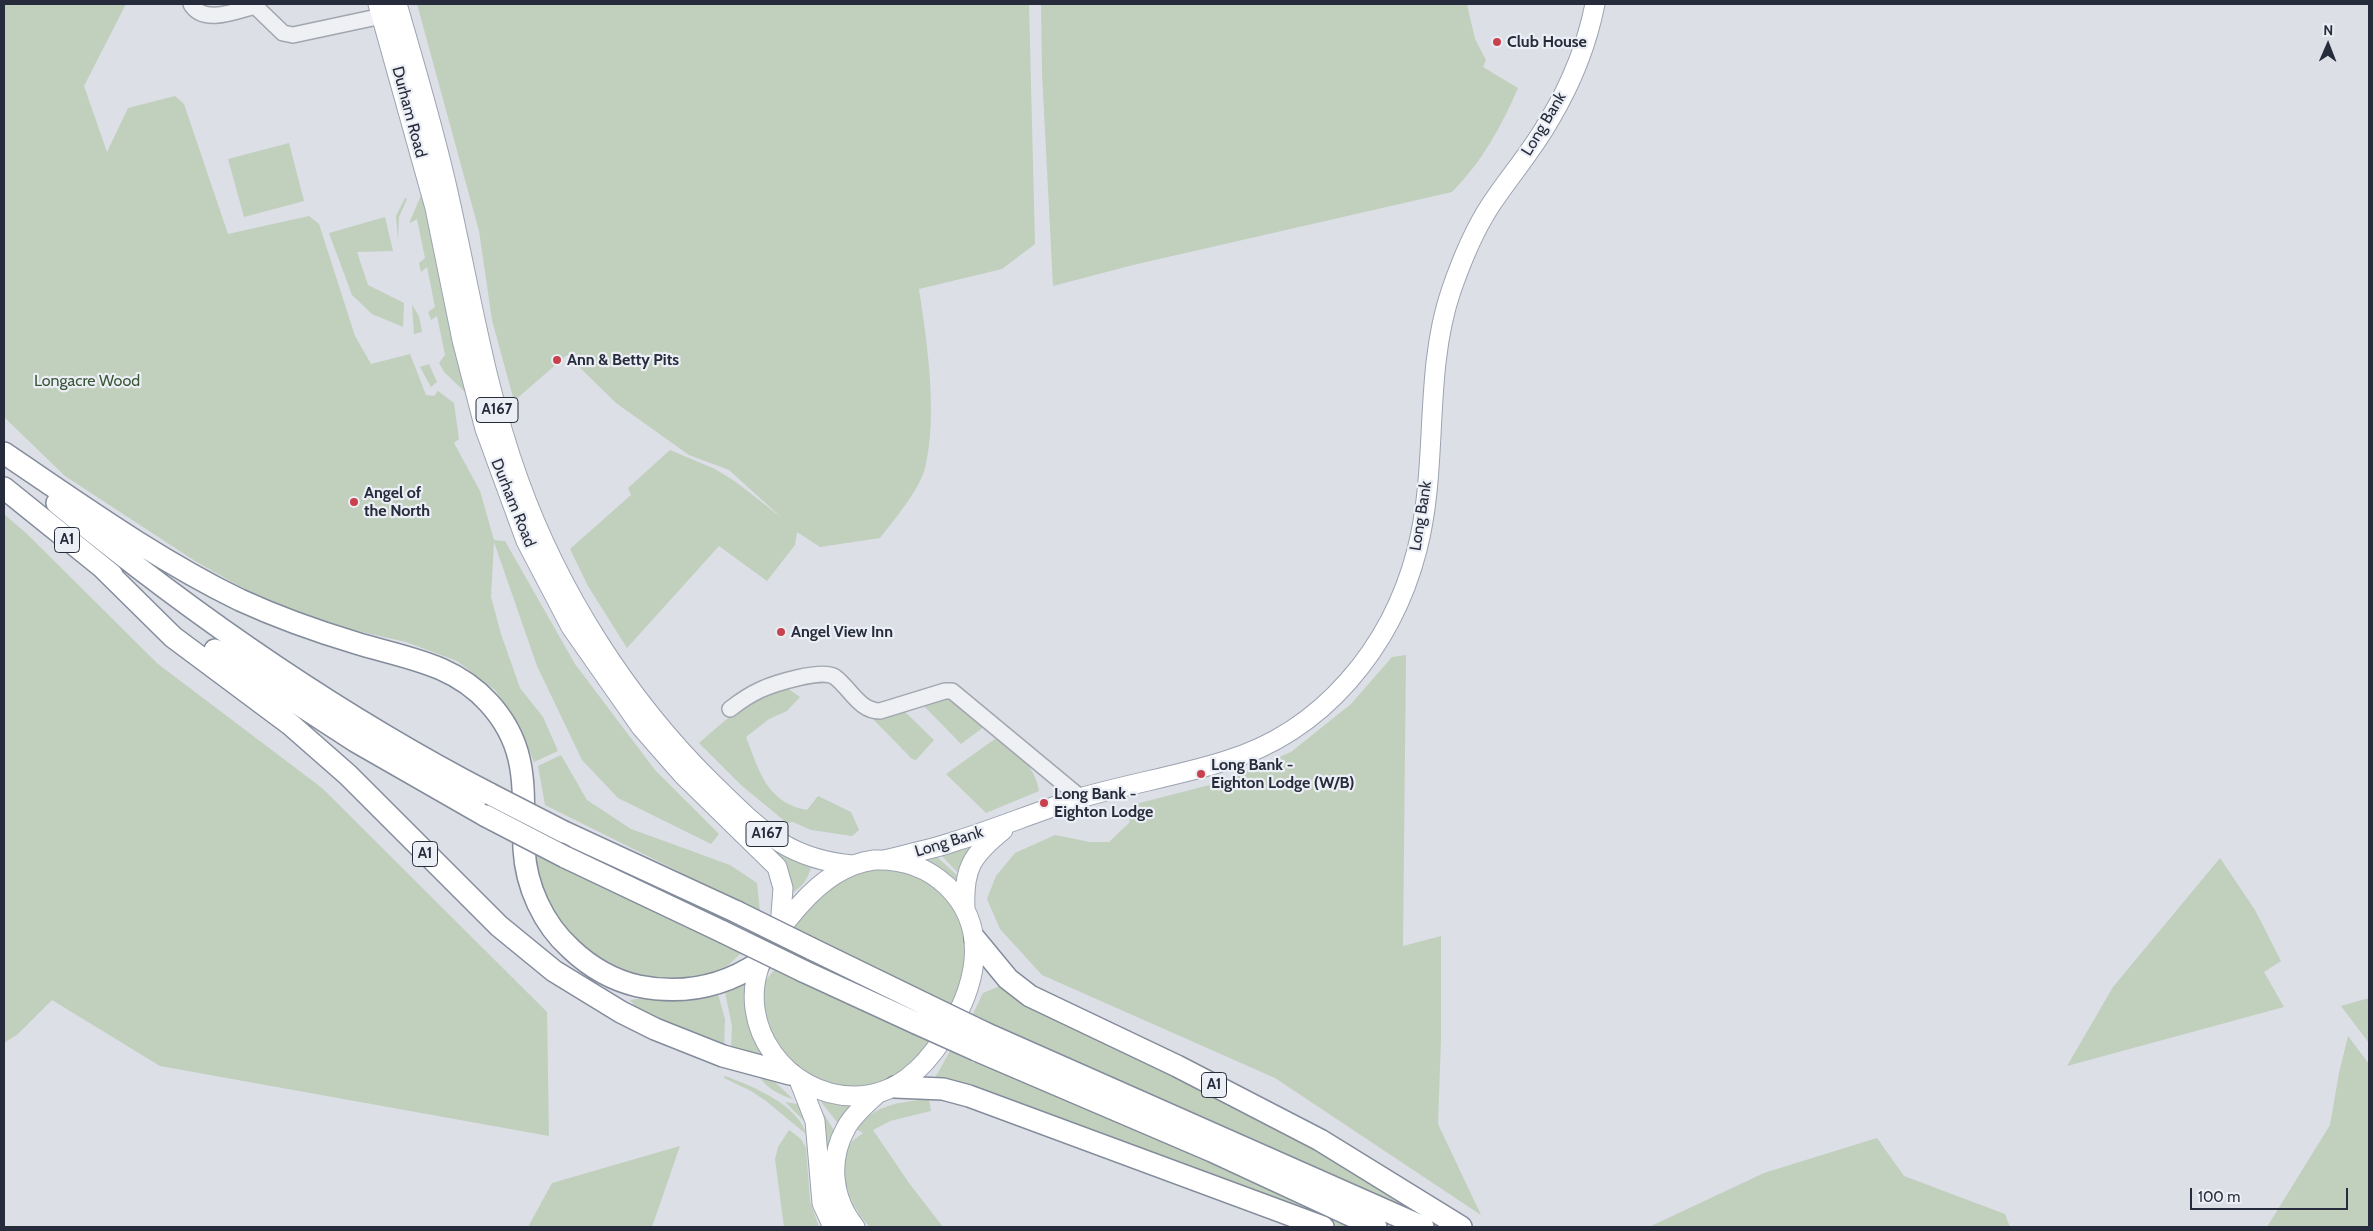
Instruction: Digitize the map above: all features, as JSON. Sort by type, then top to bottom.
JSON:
[{"type":"highway","name":"A1","points":[[4,453],[146,548],[239,599],[304,627],[438,666],[460,678],[481,694],[492,706],[511,735],[522,768],[524,785],[524,850],[528,876],[537,902],[556,933],[574,952],[596,969],[629,984],[648,988],[683,990],[708,987],[729,980],[760,962]]},
{"type":"highway","name":"A1","points":[[4,458],[118,553],[240,644],[364,723],[437,766],[564,832],[812,949],[920,1013],[1376,1227]]},
{"type":"highway","name":"A1","points":[[4,488],[172,620],[354,741],[486,816],[566,857],[803,971],[920,1013]]},
{"type":"highway","name":"A1","points":[[101,566],[174,637],[290,725],[348,775],[499,926],[554,971],[612,1007],[655,1029],[723,1056],[794,1077]]},
{"type":"highway","name":"A1","points":[[975,939],[1008,979],[1030,996],[1177,1066],[1320,1140],[1461,1227]]},
{"type":"highway","name":"A1","points":[[980,1042],[1423,1227]]},
{"type":"highway","points":[[886,1090],[943,1089],[969,1096],[1323,1227]]},
{"type":"main road","name":"Durham Road","points":[[397,4],[448,189],[478,334],[502,430],[538,529],[582,615],[628,685],[700,770],[744,813],[781,844],[816,860],[853,866]]},
{"type":"main road","name":"Long Bank","points":[[884,860],[957,841],[1080,798],[1227,761],[1262,746],[1324,706],[1353,677],[1379,642],[1401,601],[1422,528],[1437,357],[1450,292],[1476,230],[1488,209],[1550,120],[1579,60],[1595,4]]},
{"type":"main road","name":"Durham Road","points":[[380,10],[435,208],[462,340],[485,429],[526,540],[571,627],[641,727],[683,775],[763,851],[777,867],[783,888],[780,928]]},
{"type":"main road","name":"Long Bank","points":[[965,909],[966,877],[972,861],[984,846],[1014,821]]},
{"type":"main road","name":"A167","points":[[833,1227],[822,1203],[815,1121],[794,1077],[769,1048],[759,1026],[755,1000],[760,962],[780,928],[813,890],[832,876],[864,862],[884,860],[904,862],[922,869],[939,879],[954,893],[965,909],[975,939],[974,968],[971,983],[951,1026],[929,1060],[919,1071],[886,1090],[849,1124],[836,1153],[834,1166],[838,1197],[843,1210],[855,1227]]},
{"type":"main road","name":"A167","points":[[794,1077],[820,1090],[842,1095],[886,1090]]},
{"type":"street","points":[[192,4],[196,11],[203,15],[254,5],[284,33],[292,35],[380,10]]},
{"type":"street","points":[[730,709],[758,691],[775,684],[822,674],[834,676],[863,706],[873,711],[880,711],[945,691],[952,691],[1080,798]]},
{"type":"green space","name":"Longacre Wood","points":[[4,4],[126,4],[84,86],[107,152],[128,108],[175,96],[184,104],[228,234],[309,216],[319,224],[355,336],[371,364],[410,354],[426,395],[434,396],[438,391],[454,403],[459,439],[454,443],[480,491],[494,540],[505,541],[575,664],[655,770],[719,834],[711,844],[618,798],[582,760],[537,666],[494,542],[491,597],[501,634],[520,688],[543,717],[558,751],[534,762],[519,725],[495,690],[457,661],[406,642],[331,625],[264,600],[195,561],[65,476],[4,417]]},
{"type":"green space","points":[[417,4],[1029,4],[1035,244],[1002,269],[919,289],[930,378],[931,425],[929,448],[925,468],[918,485],[880,538],[820,547],[797,532],[795,545],[767,581],[719,546],[627,648],[588,586],[570,549],[631,495],[628,488],[670,450],[715,469],[736,482],[782,518],[729,470],[689,455],[616,403],[567,355],[514,401],[492,320],[479,231]]},
{"type":"green space","points":[[1041,4],[1467,4],[1475,39],[1486,60],[1483,67],[1518,88],[1505,116],[1482,156],[1452,192],[1133,265],[1053,286],[1042,73]]},
{"type":"green space","points":[[289,143],[304,201],[244,217],[228,159]]},
{"type":"green space","points":[[422,193],[467,389],[465,392],[444,372],[439,363],[445,355],[437,316],[431,320],[428,312],[435,307],[427,267],[421,272],[419,263],[425,258],[417,219],[410,223]]},
{"type":"green space","points":[[405,198],[407,199],[399,217],[398,240],[396,216]]},
{"type":"green space","points":[[385,217],[393,251],[357,252],[368,285],[404,303],[403,327],[372,314],[352,295],[329,233]]},
{"type":"green space","points":[[412,305],[419,316],[422,332],[414,334]]},
{"type":"green space","points":[[429,364],[437,382],[431,387],[420,367]]},
{"type":"green space","points":[[4,514],[27,534],[158,664],[322,788],[547,1012],[549,1136],[160,1066],[52,1000],[18,1034],[4,1043]]},
{"type":"green space","points":[[1406,655],[1403,946],[1441,936],[1441,1040],[1438,1124],[1481,1215],[1275,1078],[1042,975],[1000,929],[987,899],[996,876],[1015,853],[1055,835],[1090,842],[1109,842],[1129,823],[1132,805],[1221,782],[1291,752],[1351,704],[1392,657]]},
{"type":"green space","points":[[786,687],[800,697],[787,711],[769,719],[746,737],[755,762],[766,784],[782,800],[793,806],[807,810],[818,796],[851,812],[859,830],[852,836],[811,830],[793,822],[787,823],[741,785],[699,743],[750,703],[773,691]]},
{"type":"green space","points":[[950,696],[985,726],[961,744],[920,702]]},
{"type":"green space","points":[[902,709],[934,740],[916,760],[912,759],[872,718]]},
{"type":"green space","points":[[999,736],[1024,760],[1034,774],[1039,791],[986,813],[946,774]]},
{"type":"green space","points":[[561,755],[587,800],[631,829],[730,865],[757,883],[760,912],[545,805],[538,766]]},
{"type":"green space","points":[[755,832],[782,854],[811,867],[806,880],[794,892],[790,894]]},
{"type":"green space","points":[[992,833],[960,873],[940,854]]},
{"type":"green space","points":[[534,852],[742,952],[718,972],[709,976],[688,980],[667,981],[646,978],[605,962],[571,936],[558,920],[546,896]]},
{"type":"green space","points":[[936,856],[959,877],[957,884],[916,860]]},
{"type":"green space","points":[[2220,858],[2255,910],[2281,961],[2264,972],[2284,1007],[2067,1066],[2113,987]]},
{"type":"green space","points":[[870,869],[888,869],[921,879],[935,888],[957,913],[963,929],[967,965],[952,1006],[793,928],[809,906],[835,884]]},
{"type":"green space","points":[[776,968],[931,1042],[913,1067],[889,1082],[846,1090],[796,1071],[770,1037],[762,1000],[765,981]]},
{"type":"green space","points":[[746,980],[766,1059],[731,1050],[732,1026],[725,992]]},
{"type":"green space","points":[[1000,986],[1278,1126],[1443,1227],[1436,1227],[1384,1201],[972,1016],[983,993]]},
{"type":"green space","points":[[718,994],[725,1019],[724,1048],[703,1042],[636,1008],[630,1000],[643,998],[680,1001]]},
{"type":"green space","points":[[2369,998],[2369,1043],[2341,1006]]},
{"type":"green space","points":[[2348,1036],[2369,1064],[2369,1227],[2267,1227],[2330,1125]]},
{"type":"green space","points":[[950,1051],[974,1063],[976,1059],[1354,1227],[1338,1227],[936,1081],[936,1076]]},
{"type":"green space","points":[[725,1076],[760,1091],[784,1105],[802,1124],[806,1134],[766,1101],[751,1091],[724,1078]]},
{"type":"green space","points":[[760,1077],[776,1083],[793,1099],[774,1091]]},
{"type":"green space","points":[[818,1098],[858,1105],[840,1126]]},
{"type":"green space","points":[[929,1100],[931,1111],[890,1121],[873,1130],[909,1183],[943,1227],[870,1227],[857,1210],[847,1188],[844,1165],[846,1154],[852,1142],[863,1133],[856,1129],[869,1116],[884,1107]]},
{"type":"green space","points":[[785,1102],[797,1104],[806,1123]]},
{"type":"green space","points":[[819,1106],[833,1129],[837,1131],[846,1227],[839,1227]]},
{"type":"green space","points":[[789,1130],[801,1139],[806,1148],[810,1201],[819,1227],[784,1227],[775,1159],[778,1147]]},
{"type":"green space","points":[[1877,1138],[1904,1176],[2005,1214],[2010,1227],[1649,1227],[1764,1173]]},
{"type":"green space","points":[[680,1146],[652,1227],[528,1227],[552,1183]]},
{"type":"place","name":"Club House","points":[[1497,42]]},
{"type":"place","name":"Ann & Betty Pits","points":[[557,360]]},
{"type":"place","name":"Angel of the North","points":[[354,502]]},
{"type":"place","name":"Angel View Inn","points":[[781,632]]},
{"type":"place","name":"Long Bank - Eighton Lodge (W/B)","points":[[1201,774]]},
{"type":"place","name":"Long Bank - Eighton Lodge","points":[[1044,803]]}]
